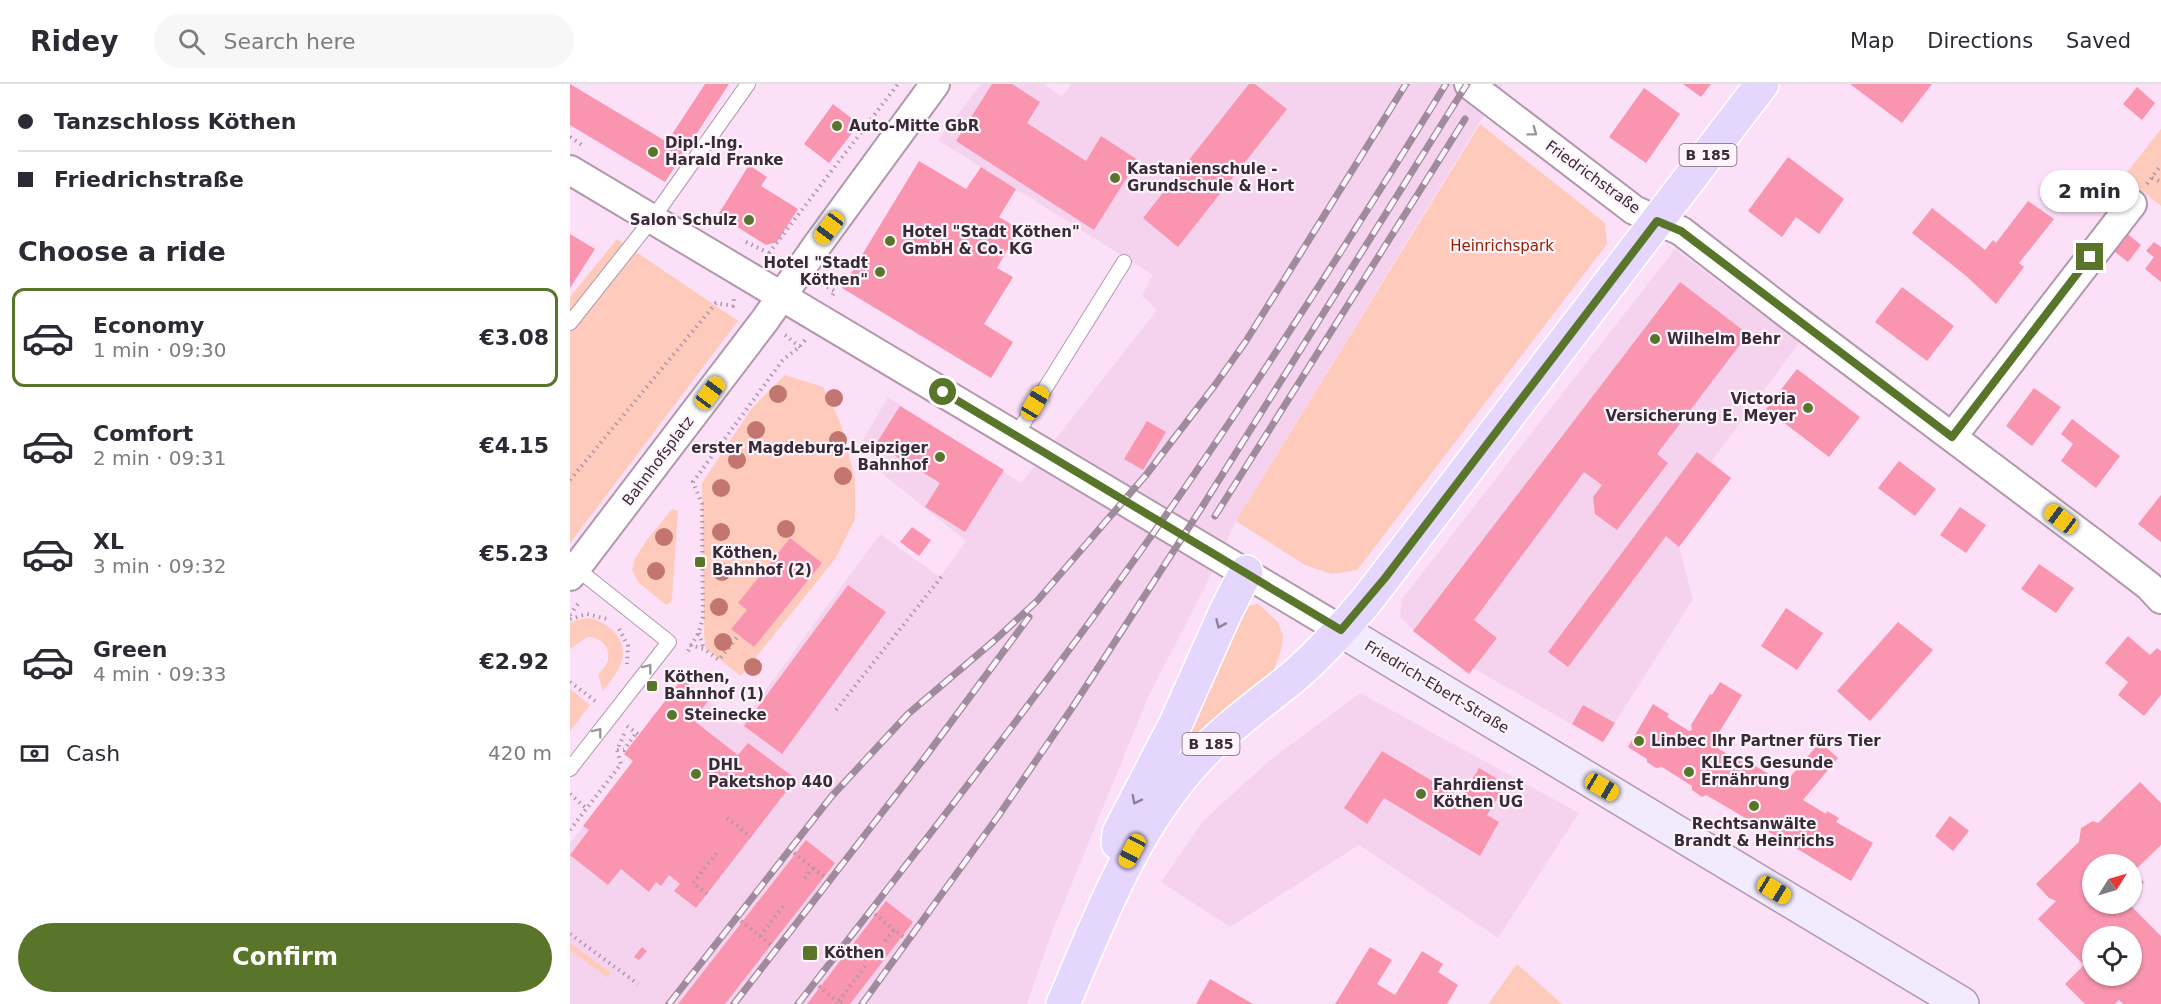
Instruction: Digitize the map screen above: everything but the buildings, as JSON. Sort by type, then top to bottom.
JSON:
[{"type":"main road","name":"B 185","points":[[1063,1004],[1114,885],[1146,827],[1172,789],[1224,733],[1293,677],[1341,630],[1385,578],[1762,84]]},
{"type":"main road","points":[[1114,885],[1119,833],[1176,723],[1246,572]]},
{"type":"main road","name":"Friedrich-Ebert-Straße","points":[[1341,630],[1962,1004]]},
{"type":"street","name":"Bahnhofsplatz","points":[[573,572],[669,448],[935,84]]},
{"type":"street","name":"Friedrichstraße","points":[[1469,84],[1634,210],[1681,231],[2106,553],[2149,586],[2161,599]]},
{"type":"street","name":"Friedrich-Ebert-Straße","points":[[570,170],[1341,630]]},
{"type":"street","points":[[1952,437],[2132,204]]},
{"type":"lane","points":[[570,323],[653,218],[748,84]]},
{"type":"lane","points":[[1016,435],[1124,262]]},
{"type":"lane","name":"Bahnhofsplatz","points":[[573,572],[669,642]]},
{"type":"lane","points":[[570,768],[669,642]]},
{"type":"path","points":[[570,480],[716,303],[733,306],[734,296],[898,84]]},
{"type":"path","points":[[2161,165],[2152,178],[2161,182]]},
{"type":"path","points":[[685,654],[699,632],[704,617],[702,504],[693,483],[782,361],[800,347],[819,318]]},
{"type":"path","points":[[699,510],[702,504]]},
{"type":"path","points":[[836,710],[942,576]]},
{"type":"path","points":[[700,612],[704,617]]},
{"type":"path","points":[[570,619],[587,614],[596,615],[611,622]]},
{"type":"path","points":[[616,626],[622,632],[628,646],[624,671]]},
{"type":"path","points":[[699,632],[704,649]]},
{"type":"path","points":[[669,642],[704,649],[719,660],[739,635]]},
{"type":"path","points":[[570,682],[612,714]]},
{"type":"path","points":[[570,830],[621,764],[617,750],[627,726],[635,717]]},
{"type":"path","points":[[617,750],[624,750],[636,733]]},
{"type":"path","points":[[570,794],[586,807]]},
{"type":"path","points":[[727,818],[752,837]]},
{"type":"path","points":[[707,894],[693,883],[719,850]]},
{"type":"path","points":[[794,853],[825,877]]},
{"type":"path","points":[[804,879],[813,868]]},
{"type":"path","points":[[760,936],[786,903]]},
{"type":"path","points":[[875,914],[905,938]]},
{"type":"path","points":[[741,921],[772,946]]},
{"type":"path","points":[[885,941],[894,930]]},
{"type":"path","points":[[570,934],[638,984]]},
{"type":"path","points":[[819,986],[840,1003],[866,965]]},
{"type":"shaded area","points":[[981,84],[1044,84],[1062,97],[1071,84],[1503,84],[1236,521],[1149,695],[1050,937],[1027,1004],[570,1004],[570,843],[633,762],[624,754],[682,679],[740,725],[880,534],[940,577],[966,541],[885,476],[863,440],[888,397],[1021,483],[1157,310],[1142,296],[1153,275],[938,140]]},
{"type":"shaded area","points":[[1675,249],[1799,343],[1712,461],[1731,478],[1679,547],[1693,599],[1603,742],[1425,641],[1400,617],[1402,599]]},
{"type":"shaded area","points":[[1360,693],[1579,813],[1498,938],[1359,845],[1230,927],[1161,882],[1203,821],[1270,760]]},
{"type":"green space","name":"Heinrichspark","points":[[1480,124],[1605,223],[1607,244],[1357,570],[1332,574],[1305,565],[1236,521]]},
{"type":"green space","points":[[2161,129],[2161,206],[2124,176]]},
{"type":"green space","points":[[617,239],[738,321],[570,543],[570,297]]},
{"type":"green space","points":[[785,375],[823,387],[841,424],[855,479],[855,519],[835,559],[741,676],[706,649],[702,483],[752,408]]},
{"type":"green space","points":[[672,509],[678,511],[672,599],[666,605],[638,582],[632,570],[635,559],[646,541]]},
{"type":"green space","points":[[1258,604],[1278,622],[1283,636],[1274,669],[1192,738],[1188,734],[1240,611]]},
{"type":"green space","points":[[590,618],[606,625],[618,636],[623,651],[619,668],[603,691],[598,675],[608,658],[604,644],[592,637],[587,637],[570,649],[570,623]]},
{"type":"green space","points":[[570,689],[590,705],[570,731]]},
{"type":"green space","points":[[570,943],[611,973],[608,978],[570,950]]},
{"type":"green space","points":[[1517,964],[1562,1004],[1488,1004]]},
{"type":"railway","points":[[669,1004],[831,797],[908,714],[1037,601],[1146,475],[1246,341],[1406,84]]},
{"type":"railway","points":[[798,1004],[1027,707],[1159,525],[1306,306],[1446,84]]},
{"type":"railway","points":[[862,1004],[999,815],[1074,705],[1202,507],[1467,84]]},
{"type":"railway","points":[[1215,516],[1465,119]]},
{"type":"railway","points":[[734,1004],[926,756],[1029,617]]},
{"type":"place","name":"Auto-Mitte GbR","points":[[837,126]]},
{"type":"place","name":"Dipl.-Ing. Harald Franke","points":[[653,152]]},
{"type":"place","name":"Kastanienschule - Grundschule & Hort","points":[[1115,178]]},
{"type":"place","name":"Salon Schulz","points":[[749,220]]},
{"type":"place","name":"Hotel \"Stadt Köthen\" GmbH & Co. KG","points":[[890,241]]},
{"type":"place","name":"Hotel \"Stadt Köthen\"","points":[[880,272]]},
{"type":"place","name":"Wilhelm Behr","points":[[1655,339]]},
{"type":"place","name":"Victoria Versicherung E. Meyer","points":[[1808,408]]},
{"type":"place","name":"erster Magdeburg-Leipziger Bahnhof","points":[[940,457]]},
{"type":"place","name":"Köthen, Bahnhof (2)","points":[[700,562]]},
{"type":"place","name":"Köthen, Bahnhof (1)","points":[[652,686]]},
{"type":"place","name":"Steinecke","points":[[672,715]]},
{"type":"place","name":"Linbec Ihr Partner fürs Tier","points":[[1639,741]]},
{"type":"place","name":"KLECS Gesunde Ernährung","points":[[1689,772]]},
{"type":"place","name":"DHL Paketshop 440","points":[[696,774]]},
{"type":"place","name":"Fahrdienst Köthen UG","points":[[1421,794]]},
{"type":"place","name":"Rechtsanwälte Brandt & Heinrichs","points":[[1754,806]]},
{"type":"place","name":"Köthen","points":[[810,953]]},
{"type":"route","points":[[943,392],[1092,479],[1341,630],[1385,578],[1657,221],[1681,231],[1952,437],[2090,257]]}]
